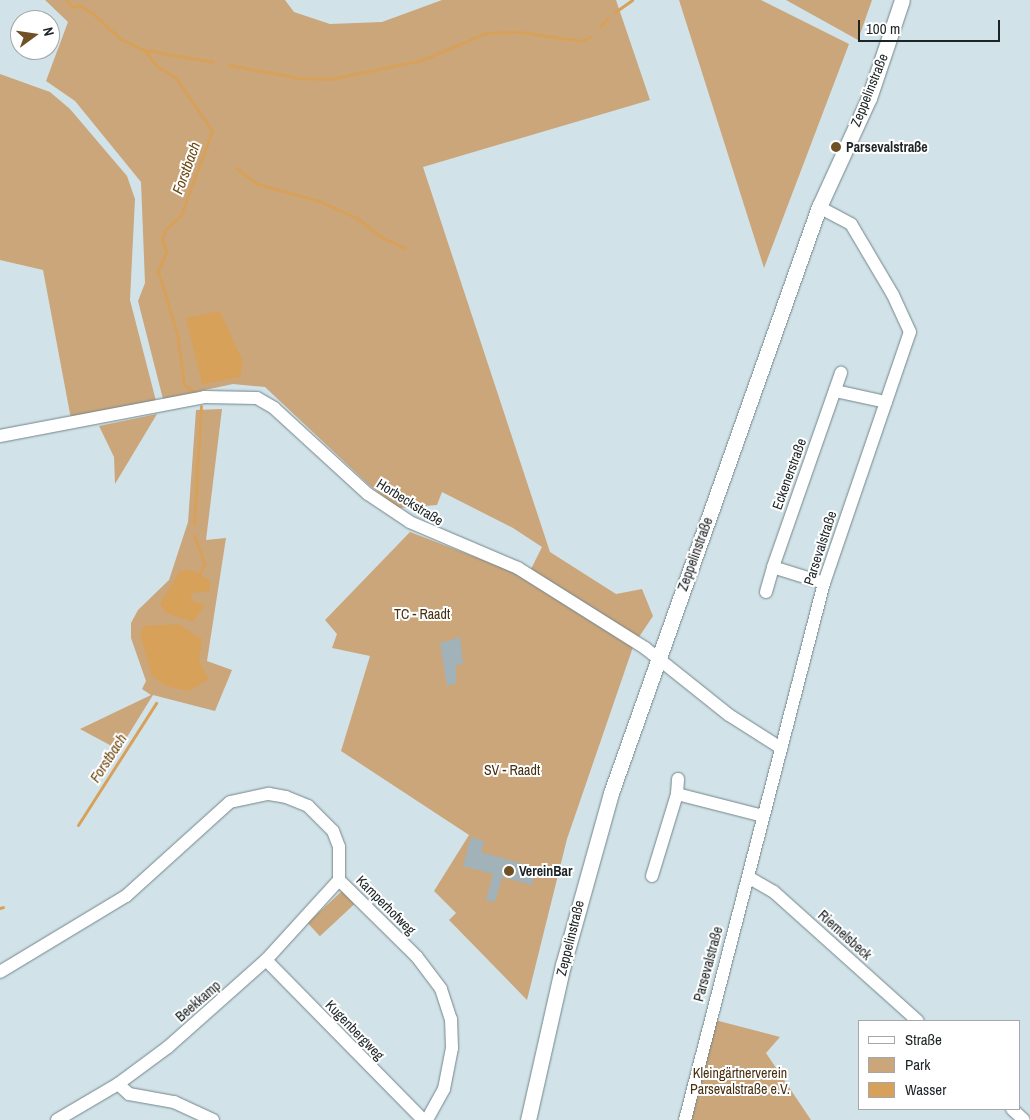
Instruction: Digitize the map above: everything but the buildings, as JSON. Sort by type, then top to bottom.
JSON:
[{"type":"main road","name":"Zeppelinstraße","points":[[528,1120],[588,868],[658,657],[818,206],[869,98],[902,0]]},
{"type":"street","name":"Parsevalstraße","points":[[685,1120],[824,583],[910,332],[894,295],[851,224],[818,206]]},
{"type":"street","name":"Eckenerstraße","points":[[766,592],[841,373]]},
{"type":"street","points":[[835,392],[886,402]]},
{"type":"street","name":"Horbeckstraße","points":[[0,436],[204,398],[258,398],[368,494],[410,522],[518,568],[658,657],[729,715],[781,748]]},
{"type":"street","points":[[773,567],[824,583]]},
{"type":"street","points":[[652,876],[677,794],[678,779]]},
{"type":"street","name":"Kamperhofweg","points":[[0,972],[126,896],[230,802],[269,794],[286,796],[308,806],[333,831],[339,847],[339,880],[417,957],[436,979],[446,1002],[452,1030],[450,1066],[444,1089],[427,1120]]},
{"type":"street","points":[[677,794],[763,816]]},
{"type":"street","name":"Riemelsbeck","points":[[748,877],[774,892],[917,1020]]},
{"type":"street","name":"Beekkamp","points":[[57,1120],[118,1084],[168,1047],[266,960],[339,880]]},
{"type":"street","name":"Kugenbergweg","points":[[266,960],[423,1120]]},
{"type":"street","points":[[118,1084],[129,1094],[174,1102],[213,1120]]},
{"type":"street","points":[[1013,1110],[1024,1120]]},
{"type":"green space","points":[[45,0],[285,0],[294,12],[330,24],[382,22],[442,0],[616,0],[650,100],[423,167],[550,552],[616,594],[642,589],[653,616],[639,637],[530,571],[542,547],[513,528],[442,492],[437,505],[398,508],[369,485],[265,387],[233,384],[163,399],[138,301],[145,283],[141,182],[75,101],[46,81],[54,60],[60,60],[60,43],[68,22],[60,14],[60,10],[55,10]]},
{"type":"green space","points":[[679,0],[761,0],[849,44],[764,268]]},
{"type":"green space","points":[[786,0],[872,0],[858,40]]},
{"type":"green space","points":[[0,74],[50,92],[70,109],[127,176],[135,199],[130,300],[156,401],[71,419],[43,270],[0,260]]},
{"type":"green space","points":[[222,409],[206,540],[226,538],[207,661],[232,670],[215,711],[153,695],[119,750],[80,729],[151,695],[142,689],[146,681],[131,638],[131,623],[138,610],[169,580],[188,522],[196,410]]},
{"type":"green space","points":[[157,414],[115,484],[114,457],[99,426]]},
{"type":"green space","points":[[410,532],[509,570],[633,647],[567,839],[527,1000],[449,920],[456,913],[434,891],[469,835],[341,751],[370,656],[332,648],[337,634],[325,620]]},
{"type":"green space","points":[[342,891],[354,904],[320,936],[308,923]]},
{"type":"green space","name":"Kleingärtnerverein Parsevalstraße e.V.","points":[[715,1020],[780,1037],[766,1053],[811,1120],[691,1120]]},
{"type":"water","points":[[220,311],[243,362],[240,377],[202,384],[186,318]]},
{"type":"water","points":[[191,570],[210,580],[210,591],[192,593],[191,600],[205,605],[193,622],[166,613],[160,604],[180,571]]},
{"type":"water","points":[[178,624],[202,639],[199,661],[209,679],[189,691],[166,686],[152,676],[140,635],[144,626]]},
{"type":"waterway","name":"Forstbach","points":[[67,0],[72,7],[79,5],[92,13],[121,39],[144,50],[158,67],[176,78],[212,131],[181,215],[165,230],[162,239],[166,252],[158,271],[177,334],[184,385],[197,393]]},
{"type":"waterway","points":[[615,12],[632,0]]},
{"type":"waterway","points":[[600,27],[608,18]]},
{"type":"waterway","points":[[229,65],[299,78],[330,79],[422,60],[486,33],[519,32],[582,41],[590,37]]},
{"type":"waterway","points":[[145,50],[213,62]]},
{"type":"waterway","points":[[236,168],[257,184],[319,201],[357,218],[383,238],[405,248]]},
{"type":"waterway","name":"Forstbach","points":[[194,524],[201,406]]},
{"type":"waterway","name":"Forstbach","points":[[194,535],[204,563],[199,576]]},
{"type":"waterway","name":"Forstbach","points":[[78,825],[156,703]]},
{"type":"place","name":"Parsevalstraße","points":[[836,147]]},
{"type":"place","name":"VereinBar","points":[[509,871]]},
{"type":"park label","name":"TC - Raadt","points":[[422,614]]},
{"type":"park label","name":"SV - Raadt","points":[[512,770]]}]
